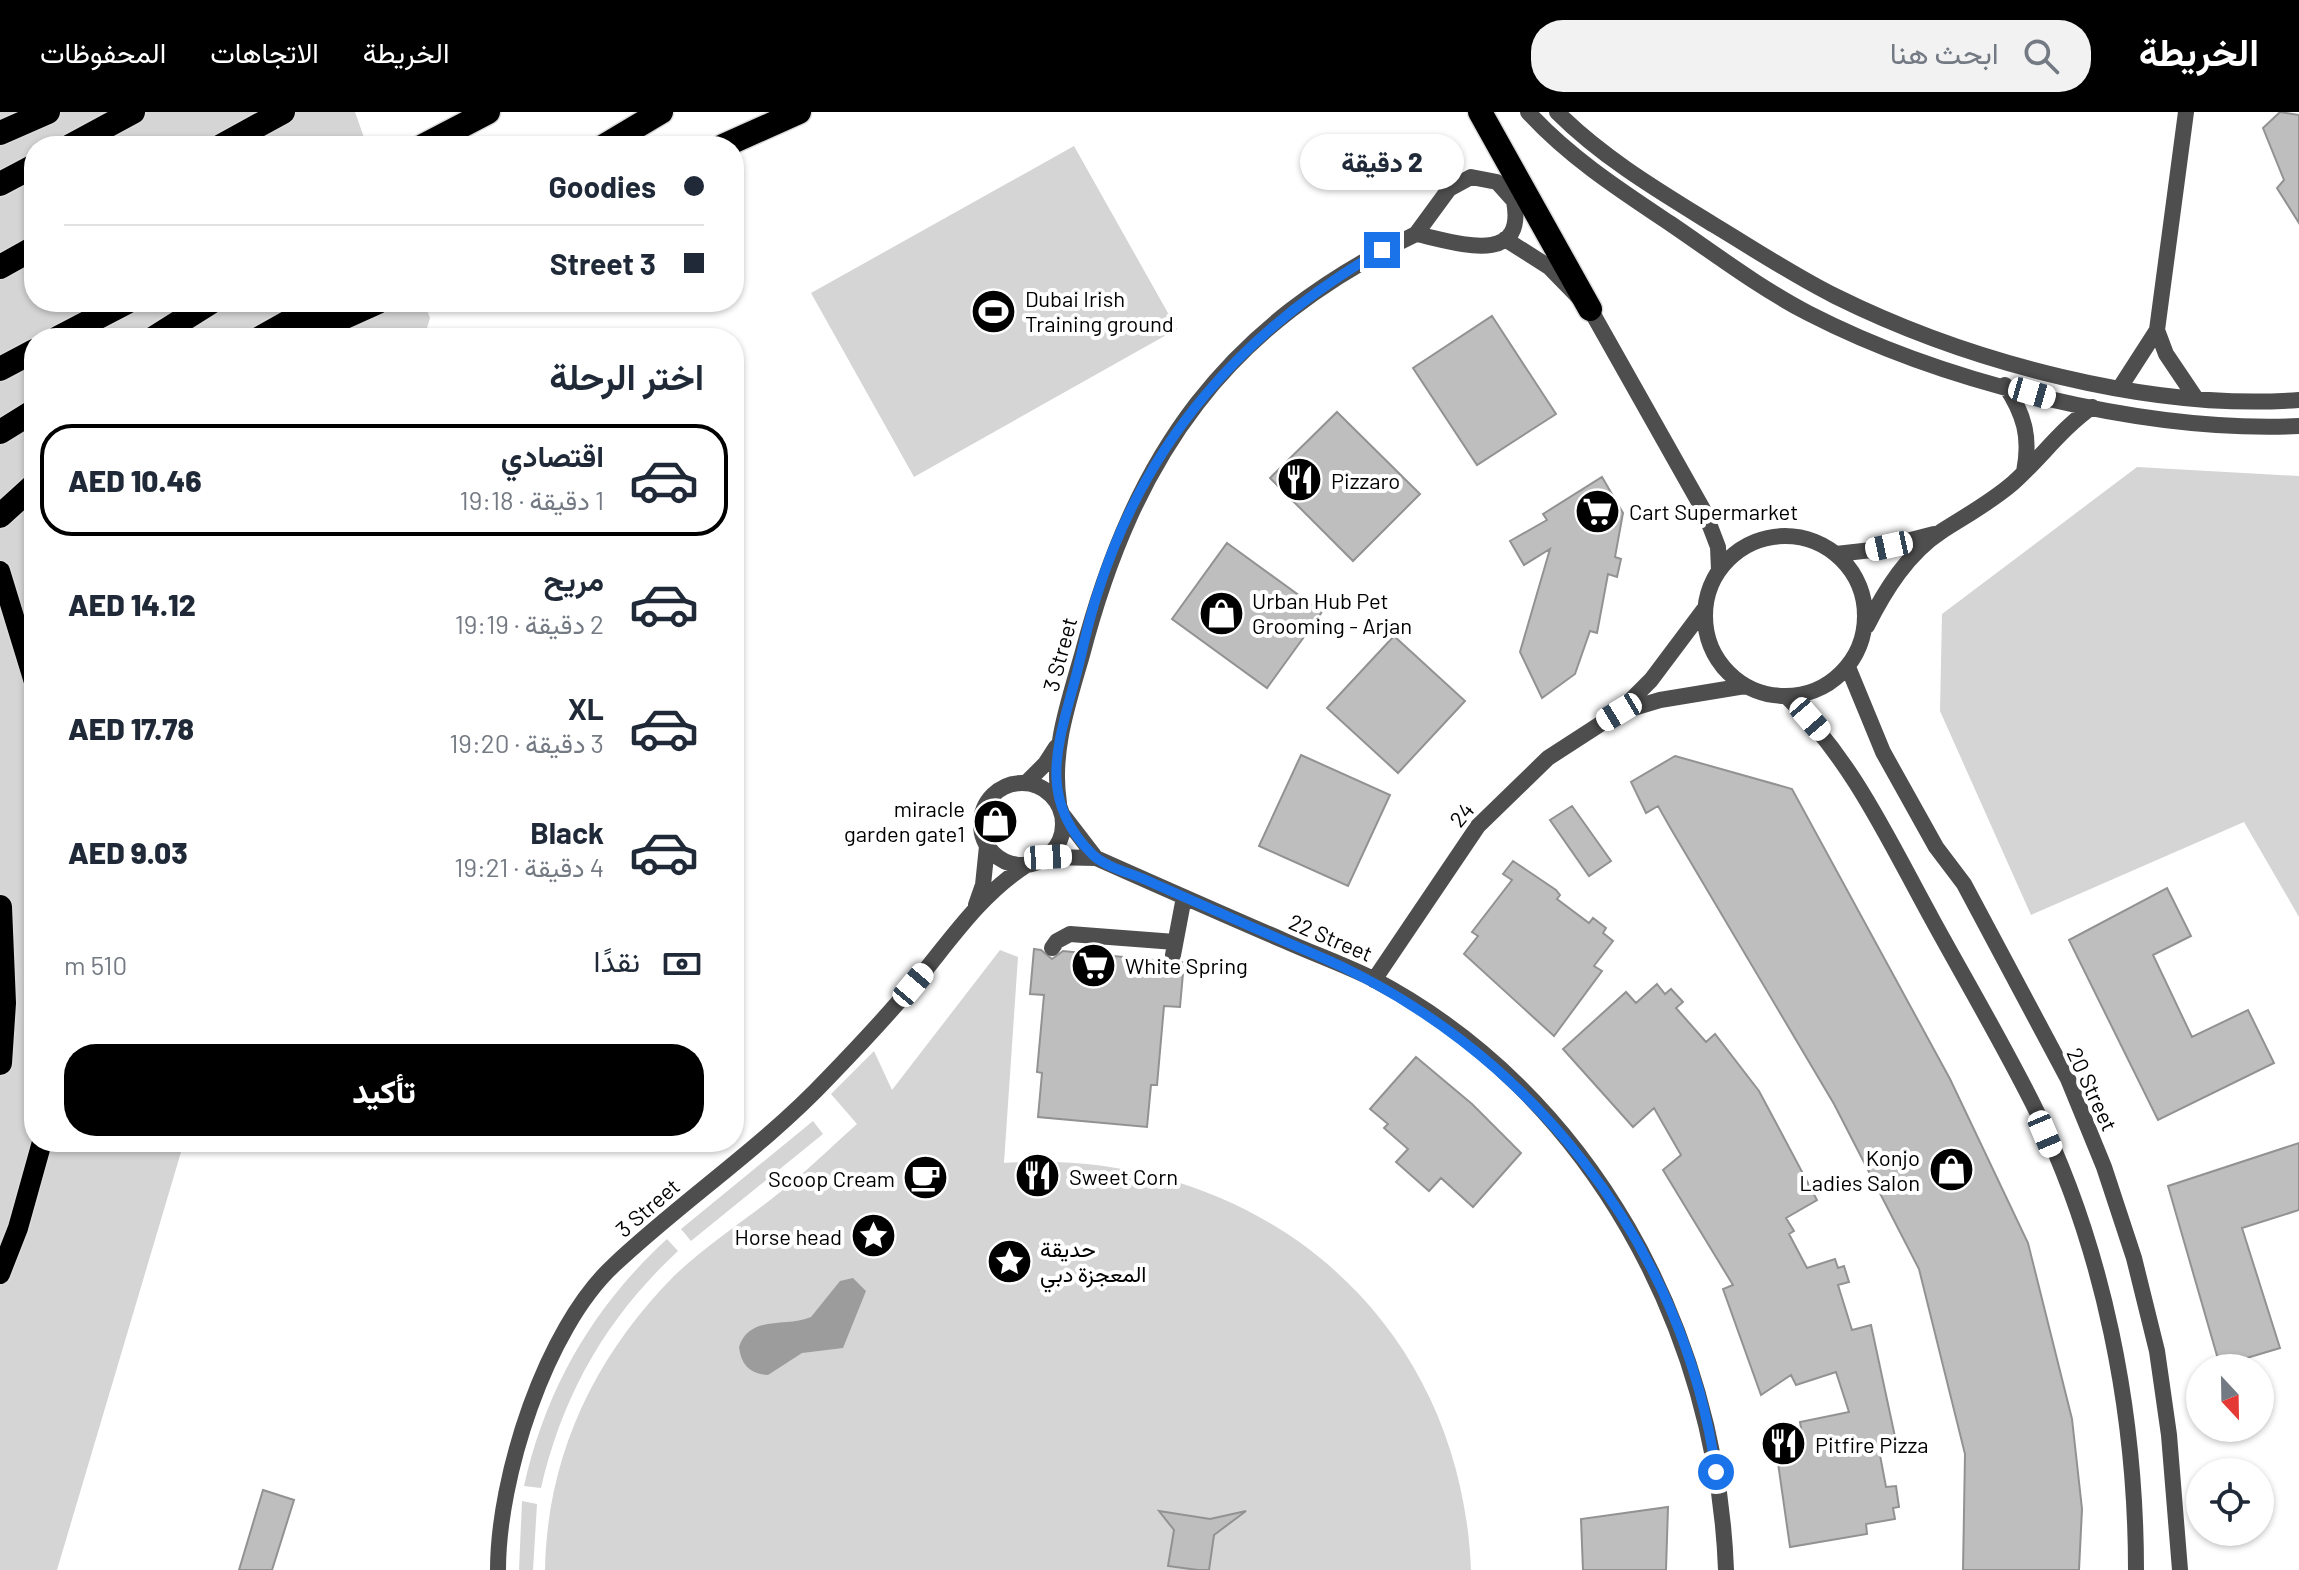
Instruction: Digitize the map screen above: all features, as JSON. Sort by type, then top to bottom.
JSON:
[{"type":"highway","points":[[0,133],[48,112]]},
{"type":"highway","points":[[89,136],[133,112]]},
{"type":"highway","points":[[239,136],[283,112]]},
{"type":"highway","points":[[442,136],[488,112]]},
{"type":"highway","points":[[461,136],[498,112]]},
{"type":"highway","points":[[621,136],[661,112]]},
{"type":"highway","points":[[744,137],[799,112]]},
{"type":"highway","points":[[1480,112],[1590,309]]},
{"type":"highway","points":[[0,184],[24,171]]},
{"type":"highway","points":[[0,267],[24,254]]},
{"type":"highway","points":[[77,328],[108,312]]},
{"type":"highway","points":[[170,328],[195,312]]},
{"type":"highway","points":[[278,328],[306,312]]},
{"type":"highway","points":[[320,328],[356,312]]},
{"type":"highway","points":[[0,369],[24,356]]},
{"type":"highway","points":[[0,432],[24,417]]},
{"type":"highway","points":[[0,516],[24,494]]},
{"type":"highway","points":[[0,907],[4,1003],[0,1063]]},
{"type":"main road","points":[[0,571],[24,649]]},
{"type":"main road","points":[[0,1274],[18,1228],[39,1152]]},
{"type":"street","points":[[1528,112],[1608,181],[1806,312],[1903,355],[2092,407],[2196,424],[2299,426]]},
{"type":"street","points":[[1557,112],[1606,156],[1834,296],[1914,331],[2004,362],[2119,389],[2195,397],[2299,400]]},
{"type":"street","points":[[2119,389],[2157,330],[2186,112]]},
{"type":"street","name":"3 Street","points":[[1026,783],[1045,764],[1058,742],[1096,596],[1136,499],[1160,453],[1200,399],[1236,359],[1297,305],[1338,275],[1416,234],[1449,189],[1471,177],[1497,182],[1514,201],[1514,227],[1505,239]]},
{"type":"street","points":[[1416,234],[1483,248],[1505,239],[1549,267],[1590,309],[1705,513],[1718,547],[1719,570],[1705,608],[1707,639],[1721,666],[1745,686],[1765,694],[1787,697],[1820,689],[1848,667],[1883,594],[1909,561],[1940,532],[1979,509],[2024,473],[2063,429],[2092,407]]},
{"type":"street","points":[[2157,330],[2166,354],[2195,397]]},
{"type":"street","points":[[2005,385],[2026,427],[2028,450],[2024,473]]},
{"type":"street","points":[[1836,554],[1906,542],[1940,532]]},
{"type":"street","points":[[1719,570],[1749,545],[1788,536],[1814,541],[1836,554],[1855,576],[1865,603],[1864,632]]},
{"type":"street","name":"24","points":[[1374,980],[1478,826],[1548,758],[1619,712],[1651,680],[1705,608]]},
{"type":"street","name":"20 Street","points":[[1848,667],[1883,752],[1936,847],[1964,884],[2068,1079],[2104,1167],[2134,1258],[2157,1351],[2171,1450],[2180,1570]]},
{"type":"street","name":"24","points":[[1619,712],[1660,700],[1745,686]]},
{"type":"street","points":[[1787,697],[1831,743],[1865,796],[2034,1107],[2068,1187],[2094,1269],[2115,1354],[2129,1440],[2136,1570]]},
{"type":"street","name":"3 Street","points":[[1058,742],[1061,809]]},
{"type":"street","points":[[1026,783],[1039,786],[1061,809],[1061,838],[1048,857],[1025,866],[1004,862],[987,846],[980,826],[984,807],[1005,786],[1026,783]]},
{"type":"street","name":"22 Street","points":[[1061,809],[1096,858]]},
{"type":"street","name":"3 Street","points":[[973,910],[983,885],[987,846]]},
{"type":"street","name":"22 Street","points":[[1048,857],[1096,858],[1374,980],[1431,1016],[1501,1071],[1570,1144],[1625,1222],[1670,1308],[1702,1400],[1719,1497],[1726,1570]]},
{"type":"street","name":"3 Street","points":[[498,1570],[506,1490],[524,1422],[554,1354],[584,1303],[611,1267],[819,1088],[913,985],[973,910],[1025,866]]},
{"type":"street","points":[[1052,948],[1057,941],[1070,934],[1174,948],[1184,897]]},
{"type":"shaded area","points":[[0,112],[355,112],[363,136],[24,136],[24,312],[428,312],[430,318],[427,328],[24,328],[24,1152],[181,1152],[57,1570],[0,1570]]},
{"type":"shaded area","name":"Dubai Irish Training ground","points":[[1074,146],[1177,329],[914,477],[811,293]]},
{"type":"shaded area","points":[[2137,467],[2299,476],[2299,917],[2244,822],[2031,915],[1940,711],[1942,614]]},
{"type":"shaded area","name":"حديقة المعجزة دبي","points":[[1000,950],[1018,957],[1004,1163],[1096,1165],[1181,1184],[1259,1217],[1328,1264],[1385,1325],[1429,1396],[1458,1479],[1471,1570],[545,1570],[555,1487],[566,1448],[580,1411],[620,1340],[686,1265],[789,1185],[857,1124],[831,1094],[874,1051],[892,1090]]},
{"type":"shaded area","points":[[813,1121],[823,1134],[691,1241],[681,1229]]},
{"type":"shaded area","points":[[667,1239],[678,1251],[630,1303],[591,1359],[562,1420],[541,1488],[524,1486],[545,1416],[576,1351],[617,1292]]},
{"type":"shaded area","points":[[853,1278],[866,1291],[843,1348],[802,1353],[768,1375],[756,1373],[744,1364],[739,1347],[751,1330],[811,1317],[840,1281]]},
{"type":"shaded area","points":[[522,1501],[537,1504],[533,1570],[519,1570]]},
{"type":"building","points":[[2280,112],[2299,115],[2299,223],[2277,188],[2284,180],[2263,128]]},
{"type":"building","points":[[1492,316],[1556,414],[1477,465],[1413,368]]},
{"type":"building","points":[[1337,412],[1420,494],[1353,561],[1270,478]]},
{"type":"building","points":[[1602,477],[1623,513],[1615,557],[1621,559],[1617,577],[1608,574],[1597,633],[1590,631],[1575,674],[1542,698],[1520,652],[1550,549],[1524,565],[1510,541],[1547,520],[1543,514]]},
{"type":"building","points":[[1227,543],[1322,612],[1267,688],[1172,619]]},
{"type":"building","points":[[1394,636],[1465,701],[1398,773],[1327,708]]},
{"type":"building","points":[[1301,755],[1390,795],[1348,886],[1259,846]]},
{"type":"building","points":[[1675,756],[1792,789],[1950,1079],[2028,1243],[2072,1419],[2082,1509],[2079,1570],[1963,1570],[1965,1454],[1919,1269],[1834,1104],[1658,806],[1646,813],[1631,782]]},
{"type":"building","points":[[1572,806],[1611,861],[1589,876],[1550,820]]},
{"type":"building","points":[[1513,861],[1556,890],[1560,895],[1557,899],[1589,923],[1593,918],[1606,928],[1603,933],[1613,941],[1594,966],[1602,971],[1554,1036],[1464,954],[1478,936],[1472,932],[1512,880],[1503,874]]},
{"type":"building","points":[[2167,888],[2191,936],[2153,955],[2192,1037],[2248,1010],[2274,1063],[2158,1120],[2069,940]]},
{"type":"building","points":[[1034,949],[1041,950],[1052,959],[1063,951],[1164,961],[1172,966],[1184,962],[1180,1007],[1164,1006],[1157,1085],[1151,1085],[1147,1127],[1038,1117],[1042,1073],[1037,1072],[1044,995],[1030,994]]},
{"type":"building","points":[[1657,984],[1665,994],[1671,989],[1683,1002],[1676,1008],[1706,1042],[1715,1034],[1759,1091],[1817,1200],[1786,1218],[1794,1231],[1789,1234],[1807,1268],[1835,1259],[1838,1268],[1844,1266],[1849,1282],[1838,1285],[1852,1330],[1871,1325],[1897,1446],[1879,1450],[1886,1487],[1896,1486],[1899,1507],[1893,1508],[1895,1519],[1866,1524],[1867,1534],[1790,1547],[1774,1435],[1802,1434],[1800,1422],[1849,1412],[1836,1372],[1796,1385],[1791,1375],[1761,1395],[1723,1289],[1733,1285],[1663,1170],[1681,1155],[1654,1108],[1633,1127],[1563,1049],[1626,992],[1636,1003]]},
{"type":"building","points":[[1416,1057],[1472,1104],[1521,1153],[1473,1207],[1441,1178],[1429,1191],[1396,1162],[1408,1149],[1384,1128],[1388,1124],[1370,1109]]},
{"type":"building","points":[[2299,1143],[2299,1210],[2242,1228],[2280,1348],[2260,1354],[2217,1354],[2168,1186]]},
{"type":"building","points":[[263,1490],[294,1500],[272,1570],[239,1570]]},
{"type":"building","points":[[1668,1507],[1666,1570],[1583,1570],[1581,1519]]},
{"type":"building","points":[[1159,1511],[1210,1519],[1246,1511],[1214,1535],[1209,1570],[1198,1570],[1168,1566],[1174,1530]]},
{"type":"place","name":"Dubai Irish Training ground","points":[[994,311]]},
{"type":"place","name":"Pizzaro","points":[[1300,480]]},
{"type":"place","name":"Cart Supermarket","points":[[1598,511]]},
{"type":"place","name":"Urban Hub Pet Grooming - Arjan","points":[[1221,613]]},
{"type":"place","name":"miracle garden gate1","points":[[996,821]]},
{"type":"place","name":"White Spring","points":[[1094,965]]},
{"type":"place","name":"Konjo Ladies Salon","points":[[1951,1170]]},
{"type":"place","name":"Sweet Corn","points":[[1038,1176]]},
{"type":"place","name":"Scoop Cream","points":[[926,1178]]},
{"type":"place","name":"Horse head","points":[[873,1236]]},
{"type":"place","name":"حديقة المعجزة دبي","points":[[1009,1261]]},
{"type":"place","name":"Pitfire Pizza","points":[[1784,1444]]},
{"type":"route","points":[[1382,250],[1338,275],[1246,349],[1200,399],[1160,453],[1136,499],[1096,596],[1058,742],[1056,788],[1059,803],[1073,830],[1096,858],[1374,980],[1467,1042],[1532,1102],[1606,1192],[1650,1264],[1688,1354],[1702,1400],[1716,1472]]}]
